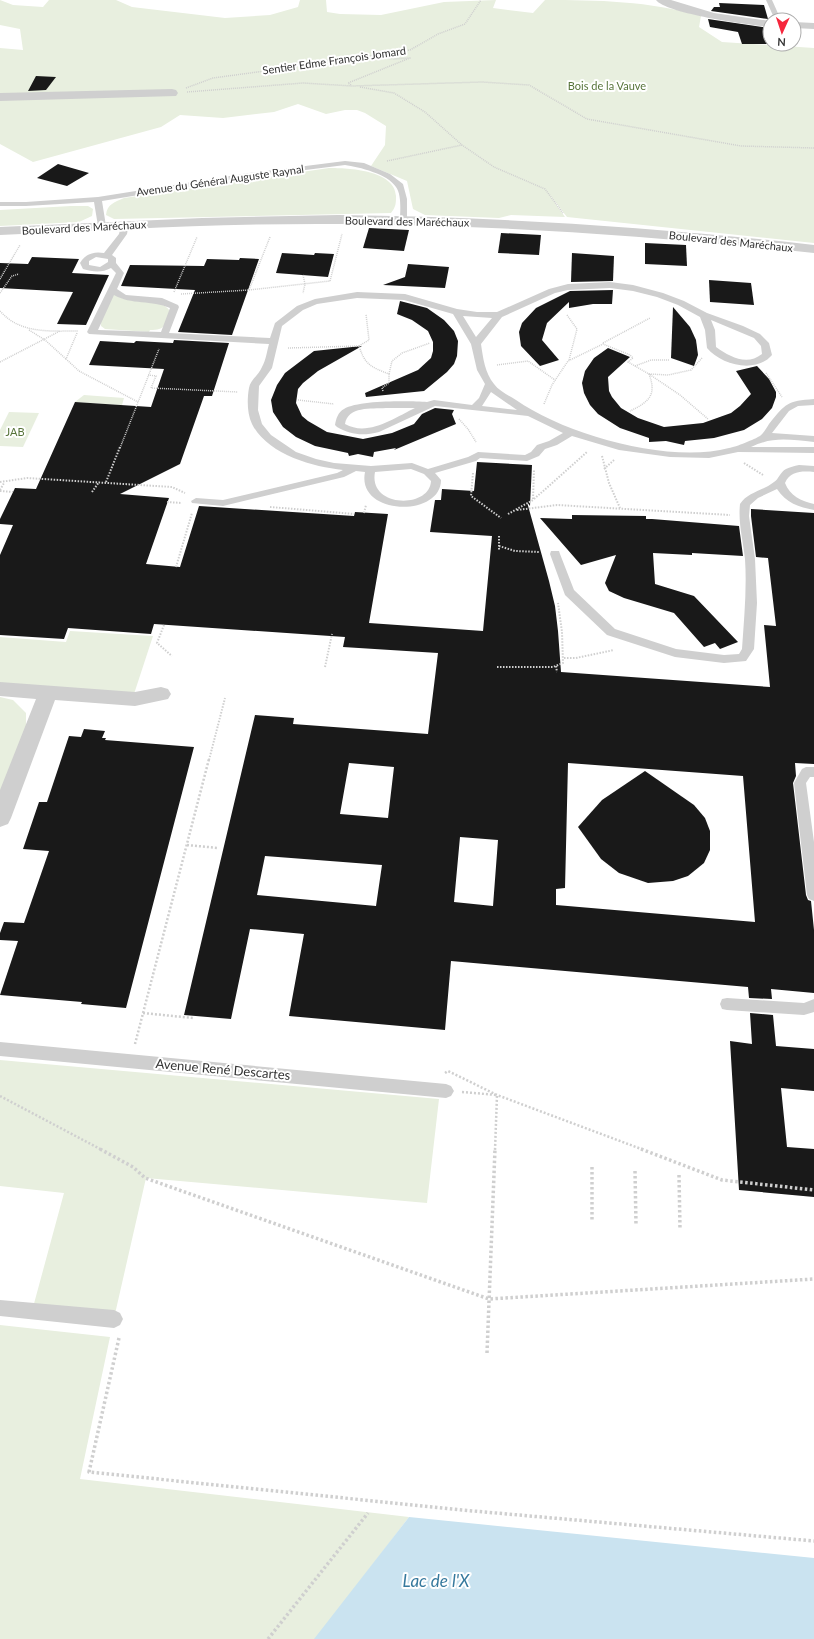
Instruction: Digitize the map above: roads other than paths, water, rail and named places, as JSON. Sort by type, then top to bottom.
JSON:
[{"type":"street","points":[[661,0],[681,8],[712,15],[762,23]]},
{"type":"street","points":[[802,25],[814,26]]},
{"type":"street","points":[[0,97],[172,93]]},
{"type":"street","name":"Boulevard des Maréchaux","points":[[0,231],[125,224],[272,220],[404,221],[571,227],[687,236],[814,249]]},
{"type":"street","points":[[0,689],[135,699],[161,694]]},
{"type":"street","points":[[0,818],[48,693]]},
{"type":"lane","points":[[769,0],[774,12]]},
{"type":"lane","name":"Avenue du Général Auguste Raynal","points":[[0,204],[26,204],[98,199],[321,165],[345,163],[361,165],[387,176],[400,186],[403,199],[404,221]]},
{"type":"lane","points":[[98,199],[102,226]]},
{"type":"lane","points":[[125,224],[110,259],[120,273],[92,332],[273,342]]},
{"type":"lane","points":[[371,469],[369,483],[377,495],[390,502],[408,504],[426,499],[435,489],[436,480],[428,472],[412,466],[371,469],[334,466],[314,462],[292,454],[267,437],[257,424],[253,410],[254,386],[267,368],[278,325],[300,308],[334,298],[383,294],[405,296],[456,312],[477,315],[499,315],[552,291],[576,287],[610,285],[633,288],[681,302],[704,315],[757,336],[766,345],[767,355],[756,362],[740,362],[723,357],[712,348],[710,330],[704,315]]},
{"type":"lane","points":[[112,290],[124,297],[162,301],[175,307],[164,335]]},
{"type":"lane","points":[[456,312],[476,344],[478,364],[489,385],[534,416],[571,432],[599,441],[647,452],[692,455],[733,450],[814,450]]},
{"type":"lane","points":[[476,344],[499,315]]},
{"type":"lane","points":[[474,407],[481,402],[487,393],[489,385]]},
{"type":"lane","points":[[764,437],[786,409],[796,403],[814,402]]},
{"type":"lane","points":[[426,405],[376,430],[366,433],[351,432],[340,425],[341,417],[348,410],[359,407],[426,405],[434,403],[534,416]]},
{"type":"lane","points":[[428,472],[476,457],[527,458],[535,454],[541,447],[554,442],[571,432]]},
{"type":"lane","points":[[733,450],[764,437],[782,436],[814,439]]},
{"type":"lane","points":[[549,554],[569,592],[586,610],[611,632],[675,653],[724,659],[742,658],[748,649],[752,603],[750,560],[744,516],[745,504],[754,496],[767,491],[780,483],[785,474],[814,457]]},
{"type":"lane","points":[[194,506],[223,503],[340,475],[356,468]]},
{"type":"lane","points":[[791,470],[800,468],[814,469]]},
{"type":"lane","points":[[780,483],[786,496]]},
{"type":"lane","points":[[767,491],[786,496],[798,503],[814,506]]},
{"type":"lane","points":[[814,772],[806,772],[800,782],[814,894]]},
{"type":"lane","points":[[727,1004],[804,1009],[814,1005]]},
{"type":"lane","name":"Avenue René Descartes","points":[[0,1049],[446,1091]]},
{"type":"lane","points":[[0,1308],[117,1327]]},
{"type":"water","name":"Lac de l'X","points":[[409,1517],[814,1558],[814,1639],[314,1639]]},
{"type":"park label","name":"Bois de la Vauve","points":[[607,85]]},
{"type":"park label","name":"JAB","points":[[15,431]]}]
